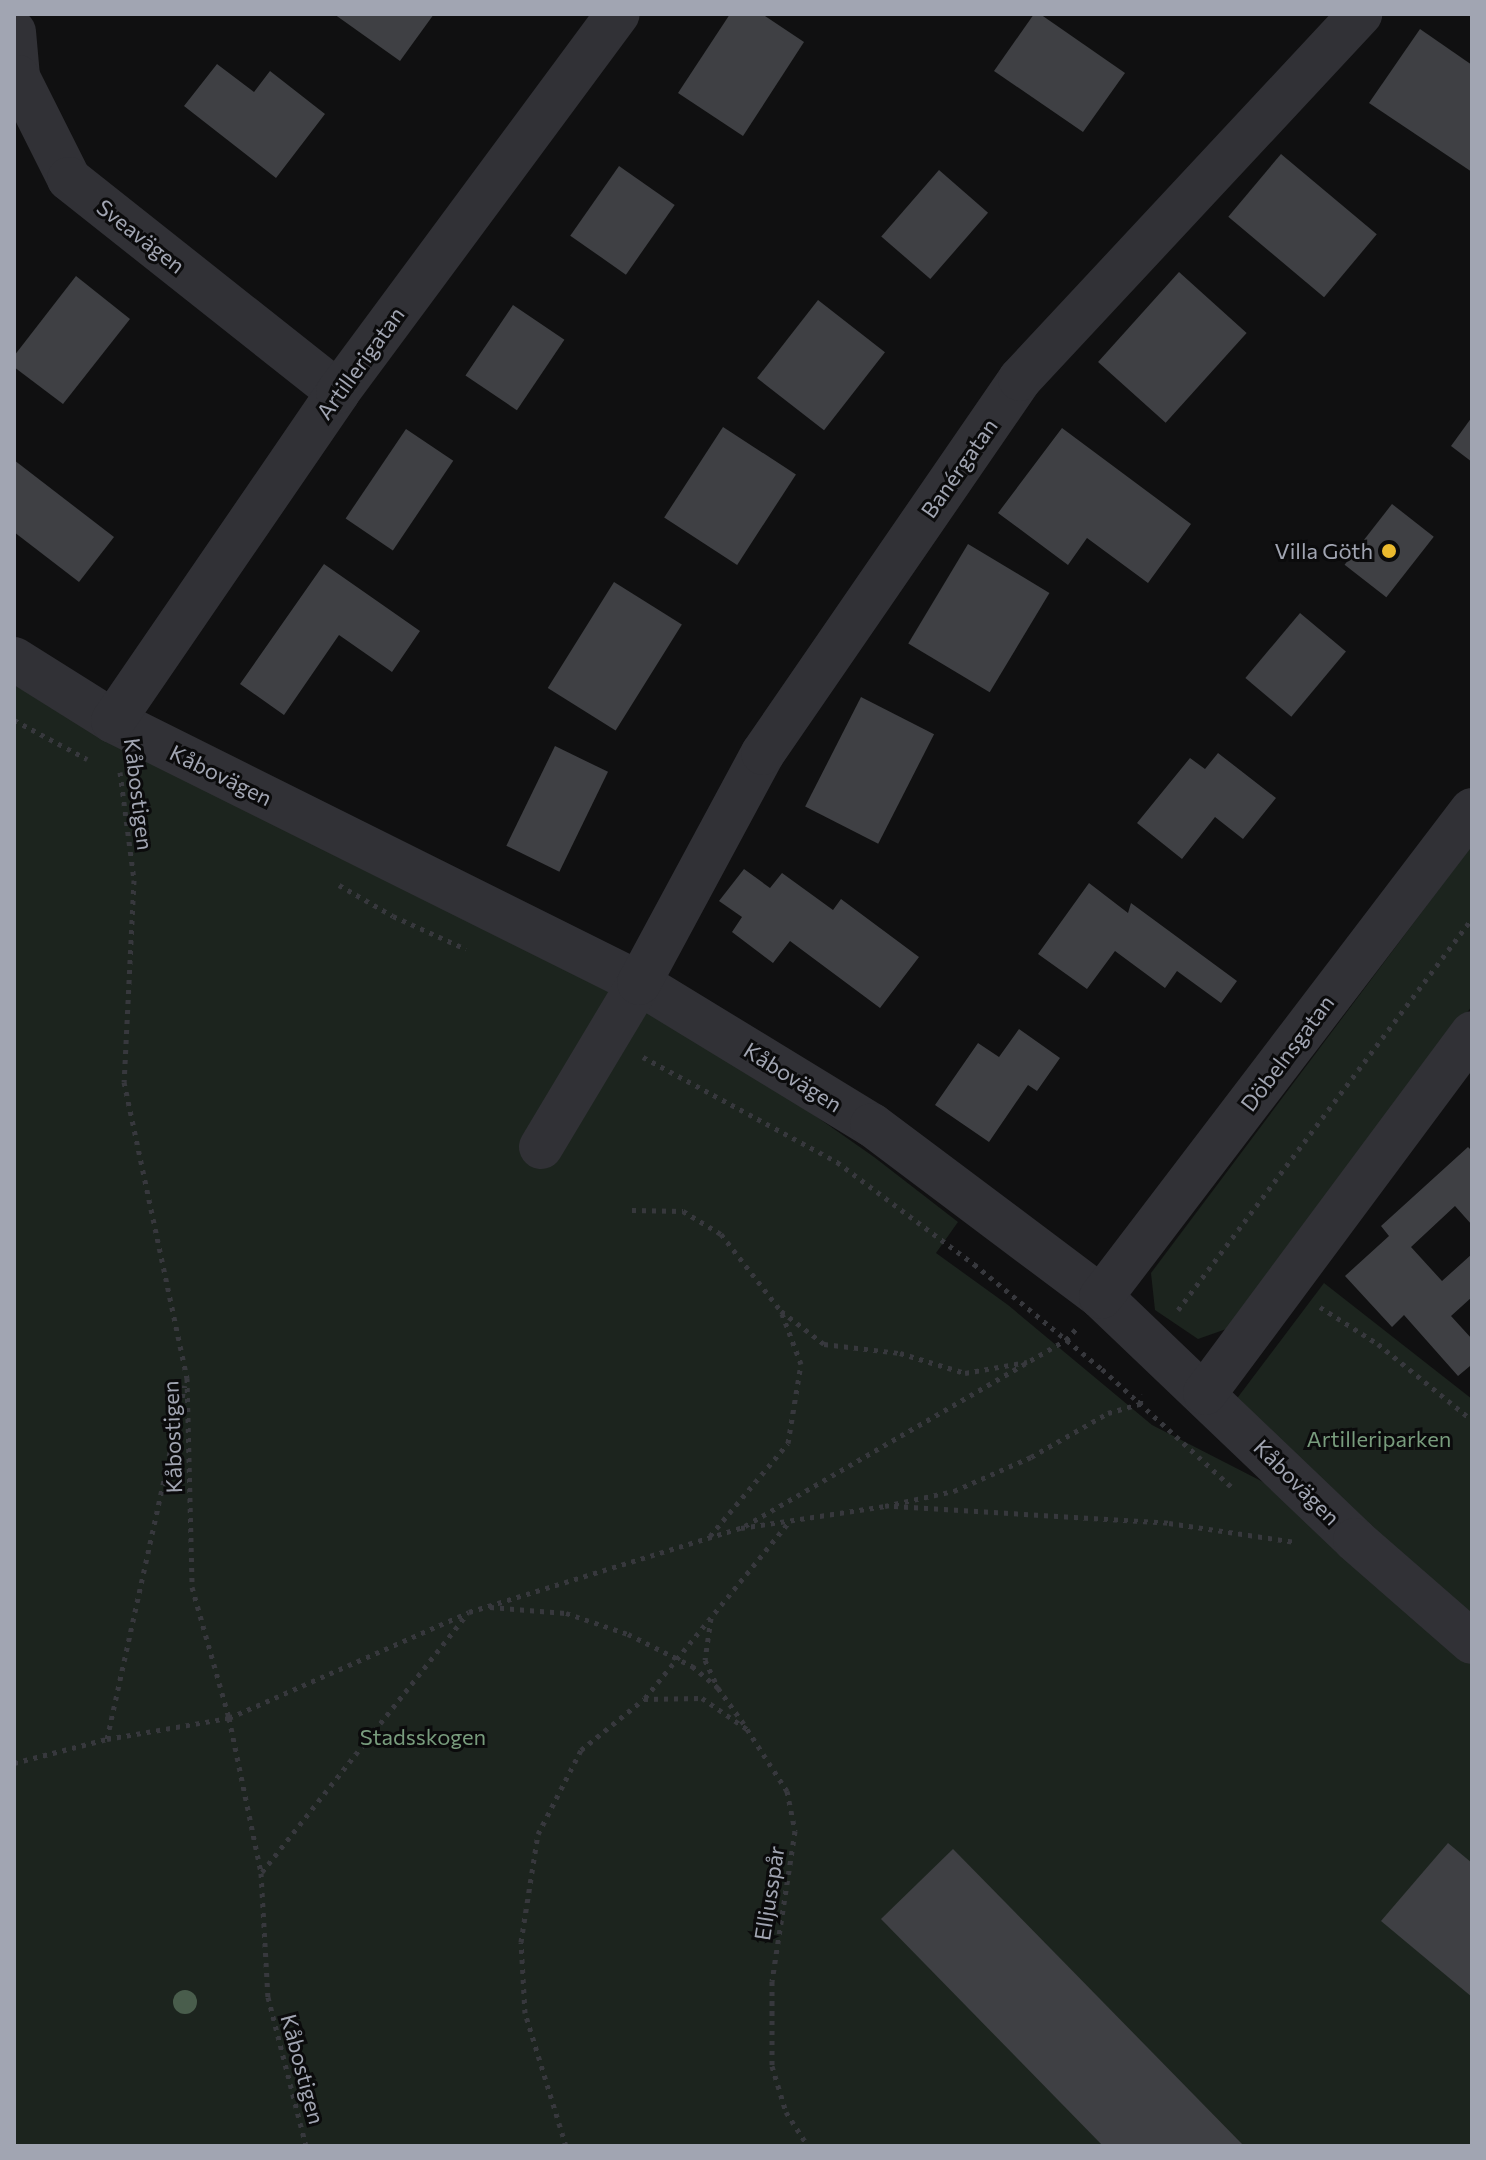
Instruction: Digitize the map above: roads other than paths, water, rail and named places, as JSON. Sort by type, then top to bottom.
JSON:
[{"type":"street","name":"Artillerigatan","points":[[113,721],[338,392],[618,14]]},
{"type":"street","name":"Banérgatan","points":[[541,1147],[639,983],[763,753],[1020,379],[1360,14]]},
{"type":"street","name":"Sveavägen","points":[[14,32],[18,77],[69,179],[338,392]]},
{"type":"street","name":"Kåbovägen","points":[[14,659],[113,721],[639,983],[872,1125],[1101,1297],[1205,1393],[1355,1540],[1472,1642]]},
{"type":"street","name":"Döbelnsgatan","points":[[1101,1297],[1472,810]]},
{"type":"street","points":[[1205,1393],[1469,1042]]},
{"type":"place","name":"Villa Göth","points":[[1389,551]]},
{"type":"park label","name":"Artilleriparken","points":[[1379,1439]]},
{"type":"park label","name":"Stadsskogen","points":[[423,1737]]}]
